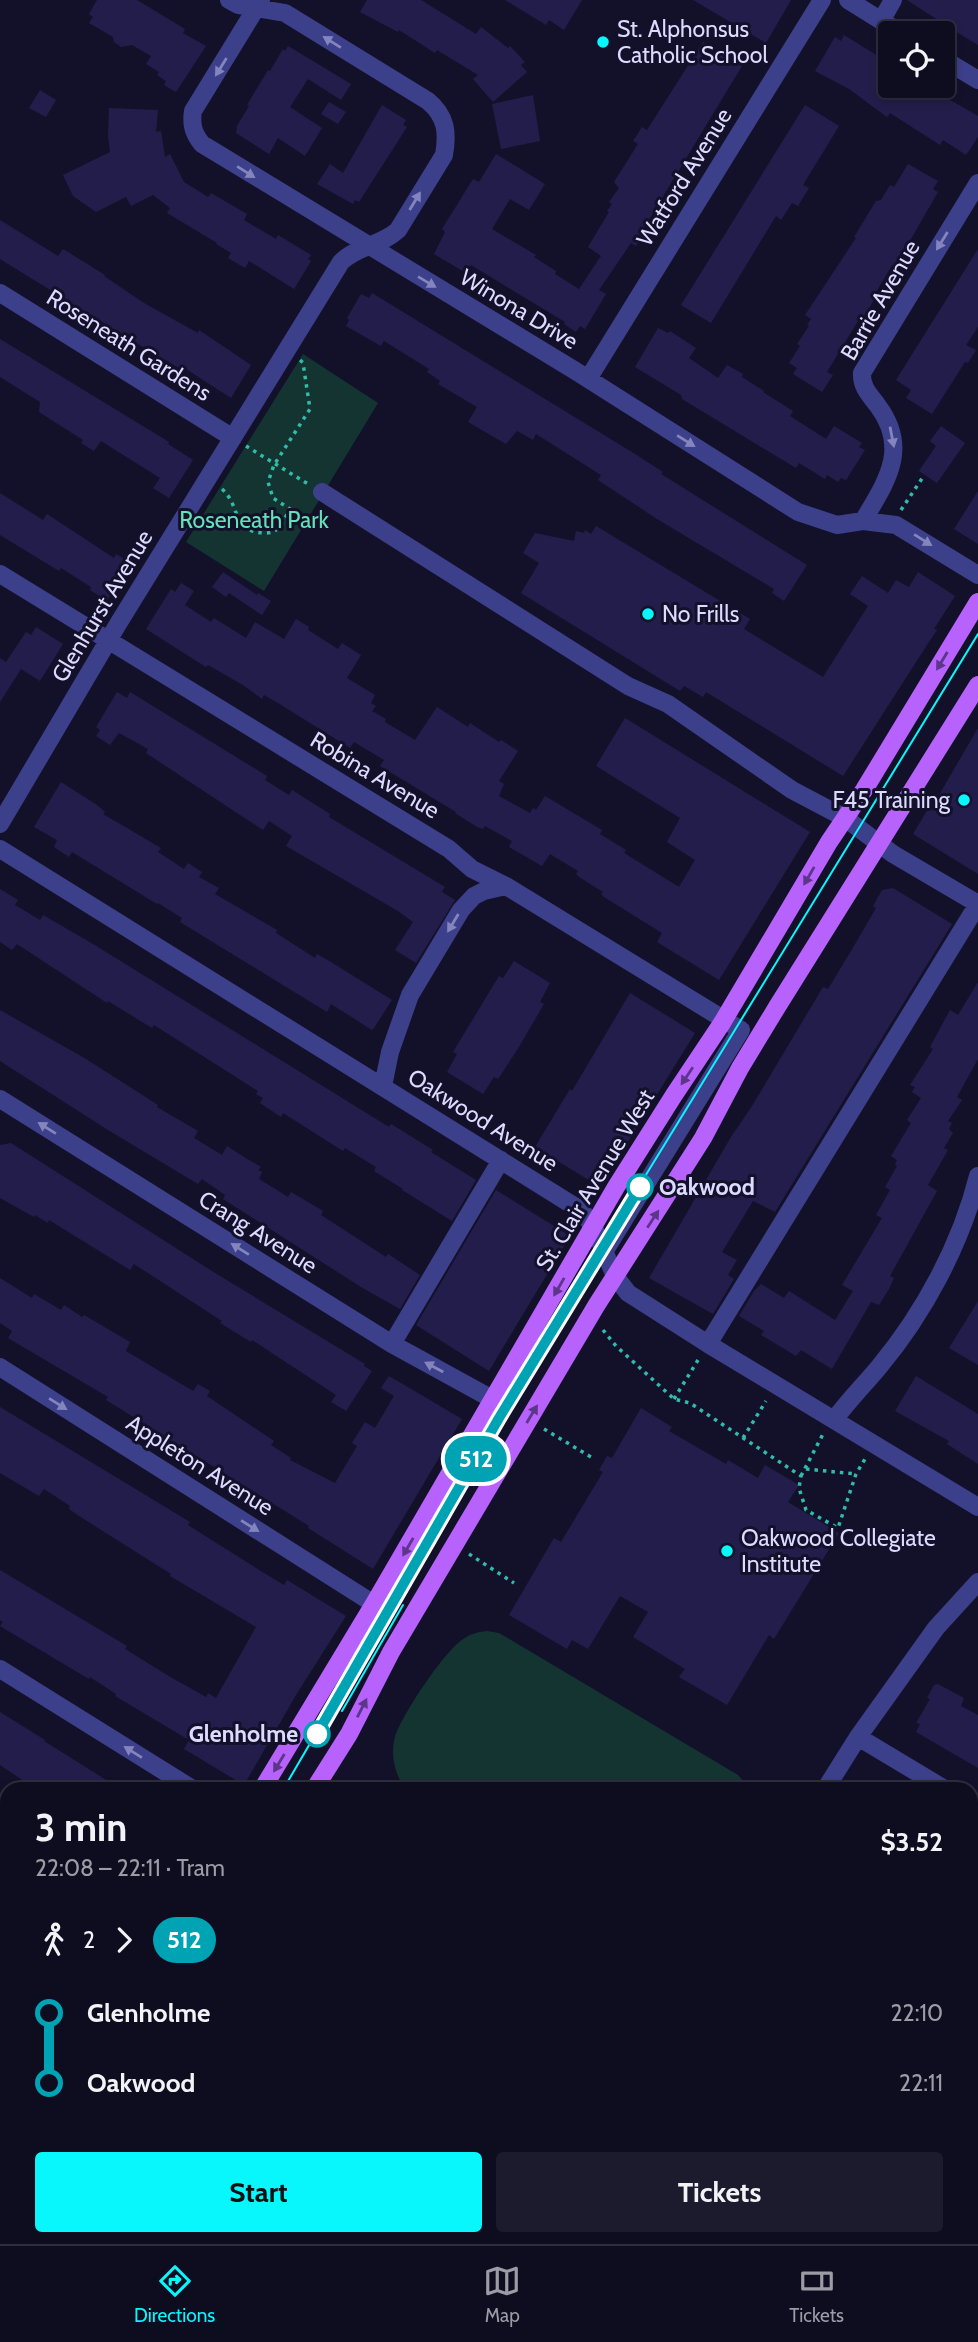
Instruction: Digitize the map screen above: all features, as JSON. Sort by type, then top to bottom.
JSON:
[{"type":"main road","name":"St. Clair Avenue West","points":[[268,1782],[616,1188],[725,1019],[978,602]]},
{"type":"main road","points":[[319,1782],[349,1734],[391,1652],[615,1276],[703,1138],[740,1069],[877,843],[978,685]]},
{"type":"street","points":[[229,0],[238,5],[258,4]]},
{"type":"street","name":"Watford Avenue","points":[[588,379],[822,0]]},
{"type":"street","points":[[848,0],[881,21],[894,0]]},
{"type":"street","name":"Glenhurst Avenue","points":[[0,824],[108,641],[238,441],[341,262],[347,256],[389,238],[398,230],[444,155],[446,130],[440,113],[428,101],[285,13],[258,4]]},
{"type":"street","name":"Winona Drive","points":[[258,4],[193,111],[191,121],[197,137],[219,155],[588,379],[798,512],[837,525],[863,521],[896,525],[978,575]]},
{"type":"street","points":[[955,66],[978,80]]},
{"type":"street","name":"Barrie Avenue","points":[[863,521],[890,469],[894,451],[891,429],[866,391],[862,383],[862,373],[978,183]]},
{"type":"street","name":"Roseneath Gardens","points":[[0,293],[238,441]]},
{"type":"street","points":[[322,492],[628,686],[668,704],[792,790],[845,818],[877,843],[978,904],[708,1344]]},
{"type":"street","name":"Robina Avenue","points":[[0,574],[449,849],[471,869],[506,886],[725,1019]]},
{"type":"street","name":"Oakwood Avenue","points":[[0,849],[582,1211],[594,1228],[615,1276],[628,1293],[708,1344],[828,1427],[978,1507]]},
{"type":"street","points":[[383,1086],[390,1052],[410,995],[454,920],[474,896],[506,886]]},
{"type":"street","points":[[604,1252],[741,1030],[725,1019]]},
{"type":"street","name":"Crang Avenue","points":[[0,1099],[392,1344],[494,1400]]},
{"type":"street","points":[[392,1344],[501,1160]]},
{"type":"street","points":[[828,1427],[880,1366],[928,1295],[962,1224],[978,1176]]},
{"type":"street","name":"Appleton Avenue","points":[[0,1367],[374,1604]]},
{"type":"street","points":[[830,1782],[936,1628],[978,1582]]},
{"type":"street","points":[[0,1669],[181,1782]]},
{"type":"street","points":[[859,1737],[933,1782]]},
{"type":"path","points":[[218,486],[229,496],[244,528],[253,532],[276,532],[290,509],[273,498],[268,482],[274,465],[310,409],[303,363],[297,358]]},
{"type":"path","points":[[238,441],[322,492]]},
{"type":"path","points":[[899,512],[923,477]]},
{"type":"path","points":[[603,1330],[674,1399],[690,1403],[801,1476]]},
{"type":"path","points":[[674,1399],[698,1360]]},
{"type":"path","points":[[743,1438],[766,1401]]},
{"type":"path","points":[[828,1427],[801,1476],[799,1488],[806,1510],[838,1528],[856,1474],[865,1459]]},
{"type":"path","points":[[542,1428],[591,1457]]},
{"type":"path","points":[[806,1469],[856,1474]]},
{"type":"path","points":[[467,1553],[514,1583]]},
{"type":"green space","name":"Roseneath Park","points":[[303,354],[378,403],[264,591],[186,542]]},
{"type":"green space","points":[[477,1633],[499,1633],[738,1775],[744,1782],[401,1782],[393,1757],[399,1727],[444,1658],[462,1640]]},
{"type":"building","points":[[97,0],[137,0],[185,29],[183,33],[206,46],[176,92],[164,85],[166,81],[157,75],[159,72],[146,64],[151,56],[132,45],[121,47],[114,42],[113,37],[89,23],[93,17],[89,14]]},
{"type":"building","points":[[367,0],[421,0],[476,34],[481,27],[508,48],[510,46],[525,62],[521,65],[527,72],[493,102],[473,79],[478,75],[437,50],[435,53],[399,30],[398,32],[360,12]]},
{"type":"building","points":[[505,0],[582,0],[564,30],[549,20],[546,25]]},
{"type":"building","points":[[693,0],[791,0],[766,43]]},
{"type":"building","points":[[907,0],[978,0],[978,45],[955,31],[955,21],[939,21]]},
{"type":"building","points":[[844,35],[878,56],[878,98],[947,98],[978,116],[978,137],[966,155],[943,140],[940,145],[890,113],[887,117],[849,89],[815,71],[835,37],[841,41]]},
{"type":"building","points":[[703,42],[742,66],[642,231],[644,233],[636,246],[631,243],[599,290],[606,294],[585,329],[580,326],[576,332],[564,324],[565,322],[471,265],[466,273],[434,254],[445,232],[442,229],[473,179],[479,182],[496,154],[545,184],[529,210],[510,199],[492,229],[536,255],[534,257],[556,271],[555,274],[579,289],[601,256],[588,247],[609,212],[607,211],[612,204],[609,202],[619,188],[614,182],[638,144],[633,141],[642,127],[647,130]]},
{"type":"building","points":[[288,46],[351,84],[341,100],[308,79],[290,107],[322,128],[305,156],[278,138],[269,154],[236,133],[237,126],[249,106],[247,105],[268,70],[270,71],[283,49],[285,51]]},
{"type":"building","points":[[40,90],[56,100],[46,117],[29,108]]},
{"type":"building","points":[[533,95],[540,141],[501,149],[492,104]]},
{"type":"building","points":[[329,102],[346,112],[338,124],[321,114]]},
{"type":"building","points":[[382,105],[406,120],[403,125],[407,127],[359,202],[355,200],[353,204],[317,184],[330,164],[343,173]]},
{"type":"building","points":[[805,105],[839,126],[803,185],[809,188],[798,206],[792,203],[781,220],[776,216],[711,323],[681,305]]},
{"type":"building","points":[[109,108],[158,110],[156,132],[161,131],[165,157],[170,154],[184,182],[208,197],[211,193],[247,214],[244,220],[276,239],[278,235],[311,255],[308,259],[311,261],[294,289],[249,261],[245,268],[228,258],[231,253],[167,213],[170,208],[153,195],[131,206],[126,197],[96,212],[73,196],[63,175],[110,152]]},
{"type":"building","points":[[908,164],[938,181],[933,189],[938,192],[895,267],[892,265],[875,294],[877,295],[827,372],[833,375],[822,392],[793,374],[797,368],[789,363],[809,326],[807,325],[811,319],[805,315],[856,238],[854,237],[876,201],[881,200],[890,185],[894,187]]},
{"type":"building","points":[[0,220],[58,256],[63,249],[144,303],[198,333],[199,330],[251,365],[231,398],[0,259]]},
{"type":"building","points":[[978,249],[978,327],[966,345],[976,350],[968,363],[965,362],[932,414],[906,398],[911,390],[896,380]]},
{"type":"building","points":[[372,293],[635,454],[663,472],[661,474],[807,565],[784,601],[772,593],[774,589],[657,519],[598,480],[601,475],[536,434],[533,440],[517,431],[506,444],[468,422],[477,407],[438,384],[440,381],[427,372],[429,369],[384,341],[381,346],[346,326],[349,320],[347,318],[361,294],[369,298]]},
{"type":"building","points":[[658,328],[668,333],[670,331],[696,348],[689,358],[718,378],[727,365],[743,374],[742,377],[793,411],[790,416],[826,439],[834,426],[862,443],[859,447],[865,450],[846,480],[841,478],[838,482],[827,475],[825,479],[799,463],[796,468],[682,399],[681,395],[635,367]]},
{"type":"building","points":[[0,339],[169,442],[168,444],[193,460],[169,498],[153,488],[160,478],[101,441],[94,451],[81,443],[83,440],[39,412],[40,402],[0,377]]},
{"type":"building","points":[[941,426],[965,443],[937,483],[919,471],[936,446],[930,441]]},
{"type":"building","points":[[978,491],[978,544],[954,529]]},
{"type":"building","points":[[0,493],[43,520],[47,514],[114,558],[116,554],[130,562],[107,601],[61,568],[59,571],[0,535]]},
{"type":"building","points":[[596,526],[750,619],[744,629],[823,677],[868,606],[850,594],[862,576],[888,593],[896,580],[909,587],[918,572],[955,596],[934,629],[937,630],[843,776],[706,692],[703,697],[684,686],[680,691],[521,593],[539,563],[523,553],[535,533],[574,541],[576,531],[584,533],[585,530],[591,534]]},
{"type":"building","points":[[223,572],[257,595],[258,593],[271,601],[262,615],[229,593],[226,597],[212,587]]},
{"type":"building","points":[[181,583],[194,591],[185,605],[211,622],[214,618],[246,638],[255,622],[284,639],[296,619],[338,649],[342,643],[361,655],[347,678],[375,695],[371,703],[376,706],[372,711],[415,740],[437,707],[468,727],[470,723],[499,742],[501,740],[518,751],[499,781],[504,784],[499,796],[530,813],[533,808],[536,810],[545,796],[602,830],[600,834],[626,850],[624,853],[679,887],[695,860],[667,842],[680,818],[596,766],[625,718],[810,832],[719,980],[657,942],[662,933],[604,897],[601,894],[603,892],[576,874],[578,871],[550,854],[542,866],[509,847],[512,841],[485,826],[483,829],[477,827],[380,766],[384,760],[354,742],[350,748],[264,695],[262,699],[208,665],[206,667],[146,629],[171,589],[175,592]]},
{"type":"building","points":[[36,627],[63,644],[40,681],[21,669],[0,702],[0,658],[6,662],[26,632],[31,635]]},
{"type":"building","points":[[117,692],[127,698],[130,692],[267,776],[265,780],[289,795],[292,790],[330,814],[329,817],[445,887],[442,892],[455,900],[416,963],[395,950],[413,922],[398,911],[286,846],[292,836],[269,821],[263,830],[146,753],[148,749],[119,733],[110,745],[96,736],[100,730],[96,727]]},
{"type":"building","points":[[978,728],[978,874],[913,834]]},
{"type":"building","points":[[61,782],[97,805],[105,812],[103,814],[161,848],[158,852],[184,869],[188,863],[202,872],[199,877],[219,888],[215,894],[277,930],[276,933],[315,958],[317,954],[392,1000],[374,1028],[372,1030],[331,1004],[327,1012],[180,922],[182,918],[158,903],[72,852],[69,857],[54,847],[57,840],[34,827]]},
{"type":"building","points":[[893,888],[952,924],[775,1212],[753,1201],[722,1252],[737,1260],[728,1275],[734,1279],[713,1314],[649,1278],[823,987],[828,989],[851,951],[876,908],[873,906],[882,890]]},
{"type":"building","points":[[0,889],[18,900],[15,905],[40,920],[43,915],[93,944],[389,1127],[391,1124],[476,1180],[452,1221],[374,1171],[376,1167],[345,1148],[343,1151],[283,1113],[281,1117],[260,1103],[263,1098],[256,1094],[258,1091],[154,1025],[152,1028],[108,1001],[107,1003],[17,944],[12,950],[0,942]]},
{"type":"building","points":[[514,961],[550,983],[540,1002],[544,1004],[517,1050],[498,1079],[494,1077],[483,1094],[447,1072],[457,1054],[453,1052],[499,976],[503,978]]},
{"type":"building","points":[[978,982],[978,1059],[957,1097],[962,1100],[948,1121],[952,1123],[949,1129],[953,1133],[944,1148],[948,1150],[928,1185],[937,1191],[890,1276],[894,1278],[889,1289],[879,1305],[871,1302],[832,1369],[801,1350],[796,1356],[761,1335],[764,1331],[739,1316],[761,1284],[784,1298],[789,1291],[835,1320],[853,1291],[842,1285],[882,1218],[876,1215],[890,1190],[885,1187],[897,1166],[897,1160],[891,1156],[911,1123],[907,1120],[921,1098],[912,1092],[915,1087],[910,1085],[933,1049],[930,1047],[950,1010],[958,1015]]},
{"type":"building","points":[[630,993],[695,1033],[600,1187],[535,1147]]},
{"type":"building","points":[[0,1010],[86,1059],[198,1131],[194,1138],[222,1155],[227,1146],[261,1167],[258,1170],[262,1172],[259,1179],[288,1197],[291,1192],[323,1211],[321,1215],[386,1257],[388,1254],[420,1275],[400,1309],[223,1199],[225,1195],[202,1179],[198,1184],[0,1061]]},
{"type":"building","points":[[11,1143],[215,1273],[365,1364],[364,1366],[372,1371],[346,1411],[331,1402],[336,1395],[252,1340],[251,1342],[220,1323],[222,1321],[134,1264],[130,1270],[49,1220],[48,1223],[35,1215],[34,1217],[0,1198],[0,1145]]},
{"type":"building","points":[[496,1190],[570,1236],[489,1371],[416,1325]]},
{"type":"building","points":[[0,1278],[32,1298],[34,1294],[61,1310],[64,1305],[130,1342],[126,1351],[193,1391],[198,1384],[210,1391],[207,1396],[274,1441],[271,1445],[291,1458],[290,1460],[335,1483],[357,1446],[352,1443],[365,1422],[375,1428],[394,1396],[381,1388],[389,1376],[462,1419],[373,1569],[308,1528],[309,1526],[106,1400],[108,1397],[8,1338],[12,1331],[0,1323]]},
{"type":"building","points":[[978,1301],[978,1365],[949,1348]]},
{"type":"building","points":[[916,1376],[978,1414],[978,1464],[947,1444],[949,1441],[895,1411]]},
{"type":"building","points":[[0,1407],[190,1522],[188,1525],[259,1570],[284,1585],[287,1580],[346,1616],[246,1782],[239,1782],[184,1749],[189,1740],[115,1696],[116,1694],[90,1677],[89,1679],[0,1626],[3,1622],[0,1620],[0,1570],[206,1697],[208,1693],[216,1698],[256,1627],[170,1576],[171,1574],[79,1516],[69,1509],[70,1506],[44,1489],[39,1496],[0,1473]]},
{"type":"building","points":[[641,1408],[672,1427],[669,1431],[726,1464],[728,1460],[758,1478],[765,1465],[799,1485],[788,1502],[839,1533],[774,1639],[769,1635],[727,1705],[679,1677],[685,1669],[633,1637],[648,1612],[620,1596],[588,1649],[572,1640],[567,1649],[509,1615],[554,1538],[561,1542],[603,1472],[599,1470],[607,1456],[612,1458]]},
{"type":"building","points":[[938,1684],[964,1698],[961,1706],[978,1715],[978,1768],[916,1732],[920,1724],[916,1723],[930,1699],[927,1698],[934,1685]]},
{"type":"building","points":[[0,1712],[109,1782],[25,1782],[0,1765]]},
{"type":"tram line","points":[[288,1782],[574,1292],[978,634]]},
{"type":"tram line","name":"512","points":[[317,1734],[499,1418],[640,1187]]},
{"type":"tram line","points":[[342,1711],[403,1605]]},
{"type":"place","name":"St. Alphonsus Catholic School","points":[[603,42]]},
{"type":"place","name":"No Frills","points":[[648,614]]},
{"type":"place","name":"F45 Training","points":[[964,800]]},
{"type":"place","name":"Oakwood","points":[[640,1187]]},
{"type":"place","name":"Oakwood Collegiate Institute","points":[[727,1551]]},
{"type":"place","name":"Glenholme","points":[[317,1734]]}]
